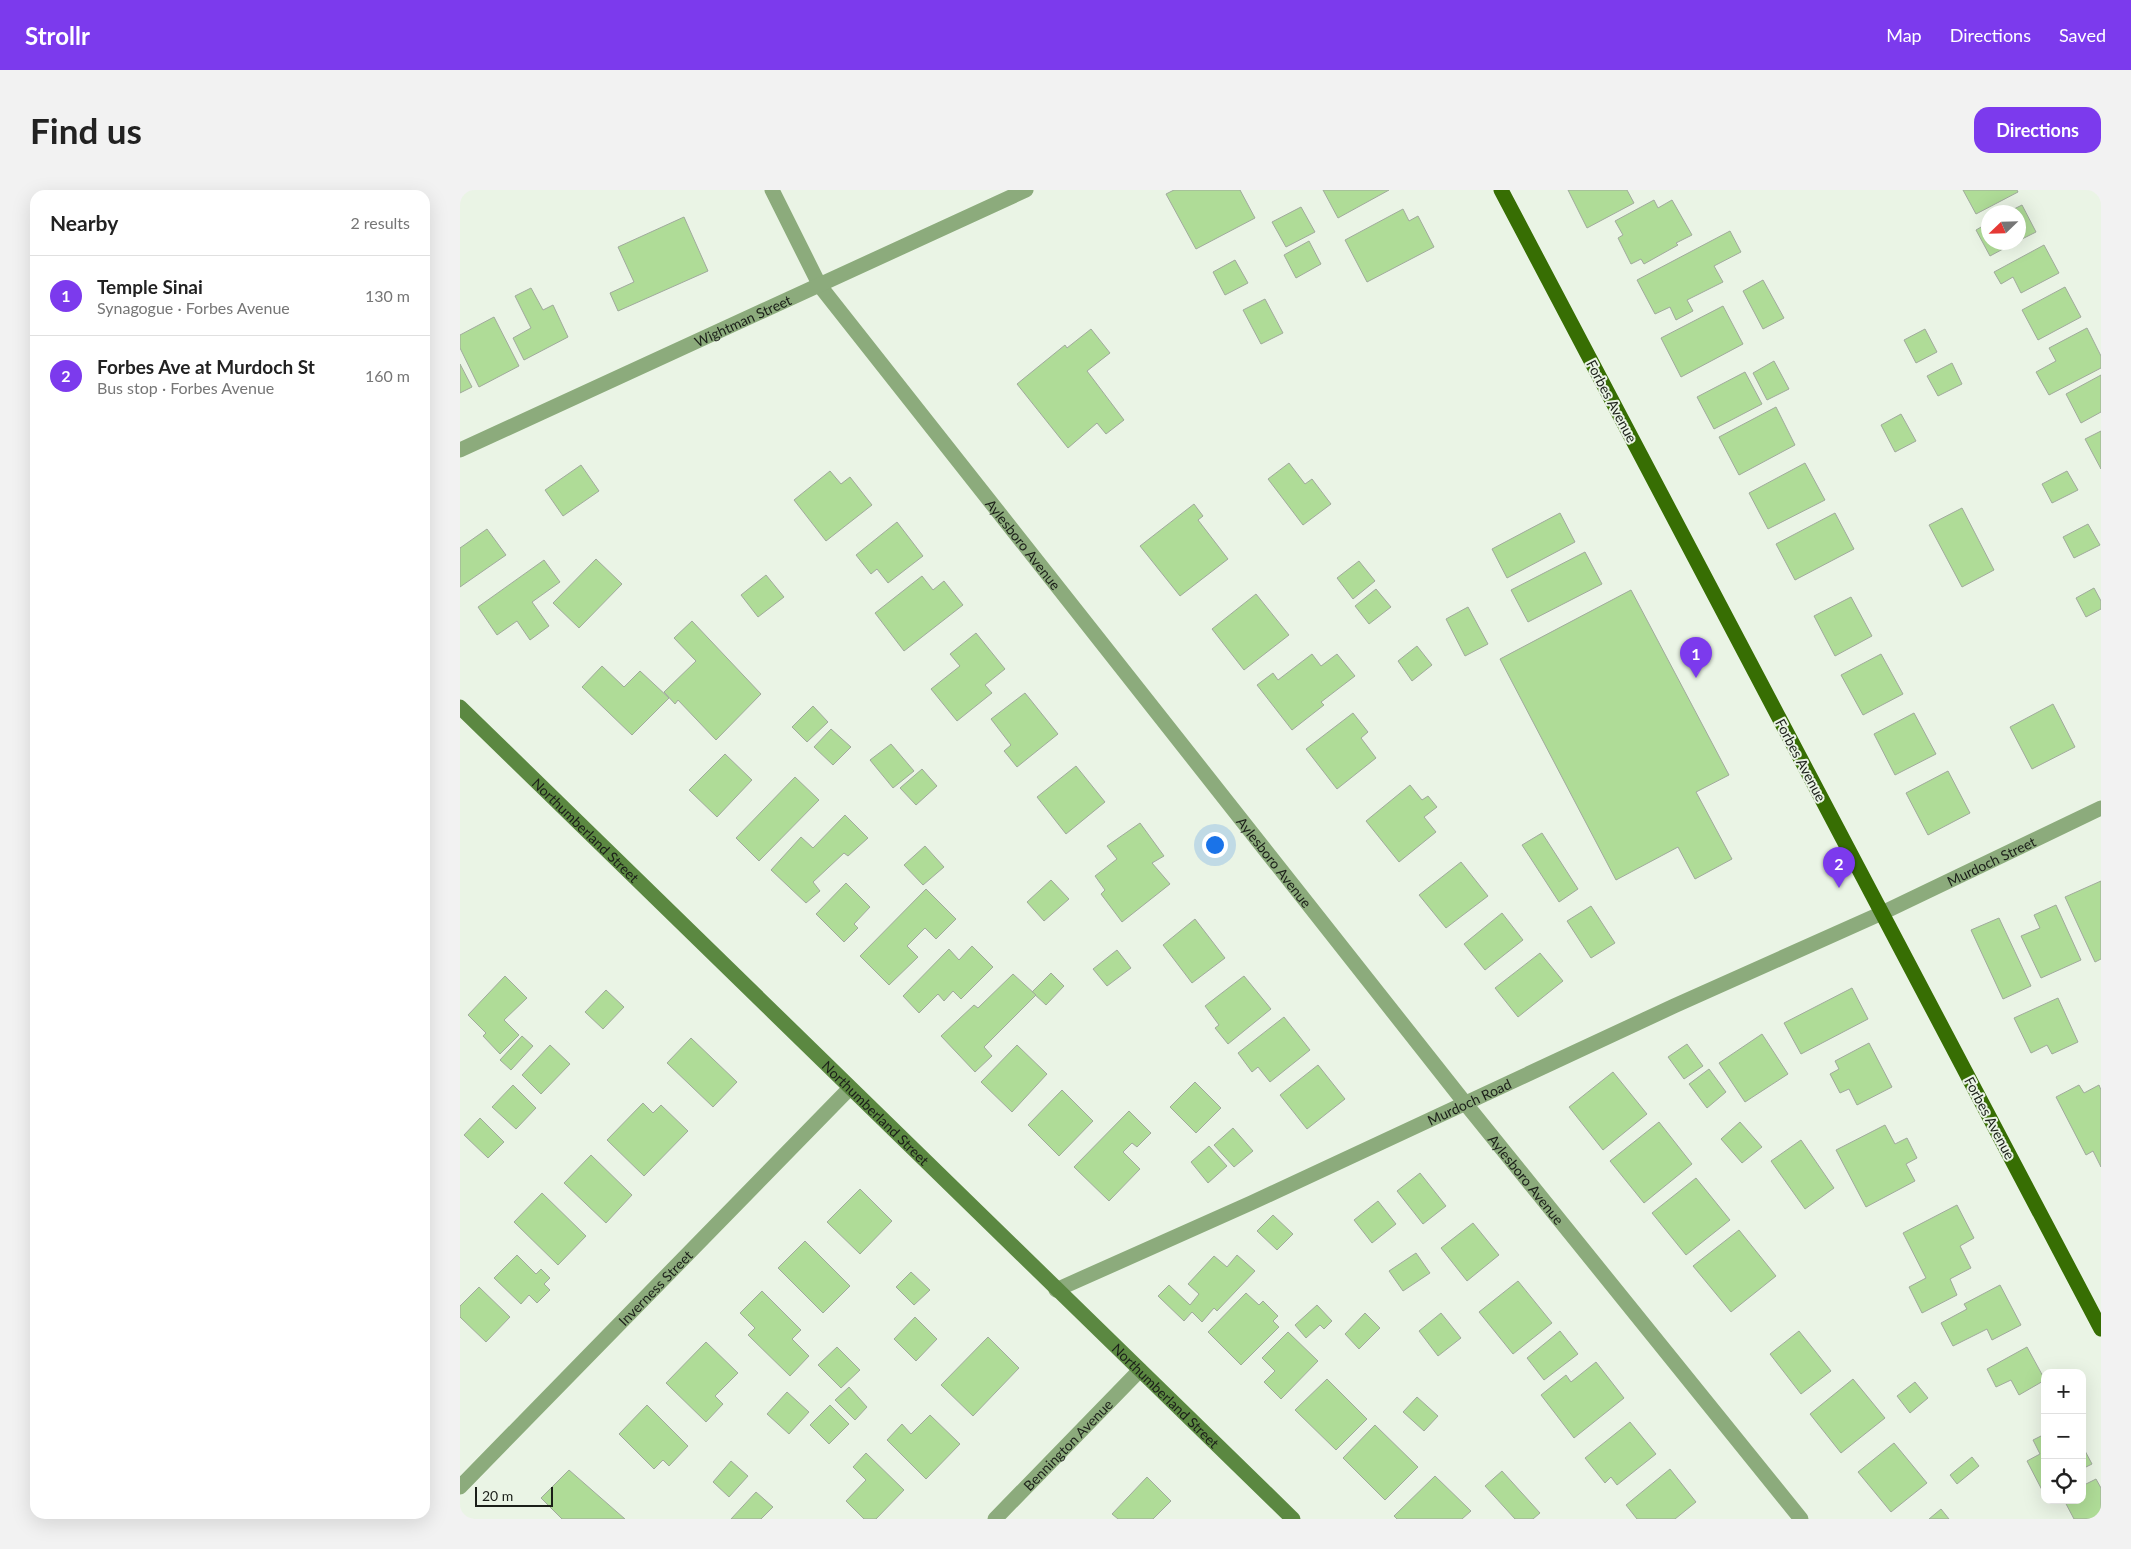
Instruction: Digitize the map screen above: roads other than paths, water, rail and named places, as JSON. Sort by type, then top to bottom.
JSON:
[{"type":"main road","name":"Forbes Avenue","points":[[1501,190],[2101,1329]]},
{"type":"street","name":"Aylesboro Avenue","points":[[772,190],[820,286],[1465,1103],[1801,1519]]},
{"type":"street","name":"Wightman Street","points":[[460,450],[1026,190]]},
{"type":"street","name":"Northumberland Street","points":[[460,707],[1293,1519]]},
{"type":"street","name":"Murdoch Street","points":[[1882,913],[2101,808]]},
{"type":"street","name":"Murdoch Road","points":[[1056,1290],[1252,1203],[1683,1002],[1882,913]]},
{"type":"street","name":"Inverness Street","points":[[460,1487],[850,1089]]},
{"type":"street","name":"Bennington Avenue","points":[[995,1519],[1140,1370]]},
{"type":"place","name":"Temple Sinai","points":[[1696,678]]},
{"type":"place","name":"Forbes Ave at Murdoch St","points":[[1839,888]]}]
